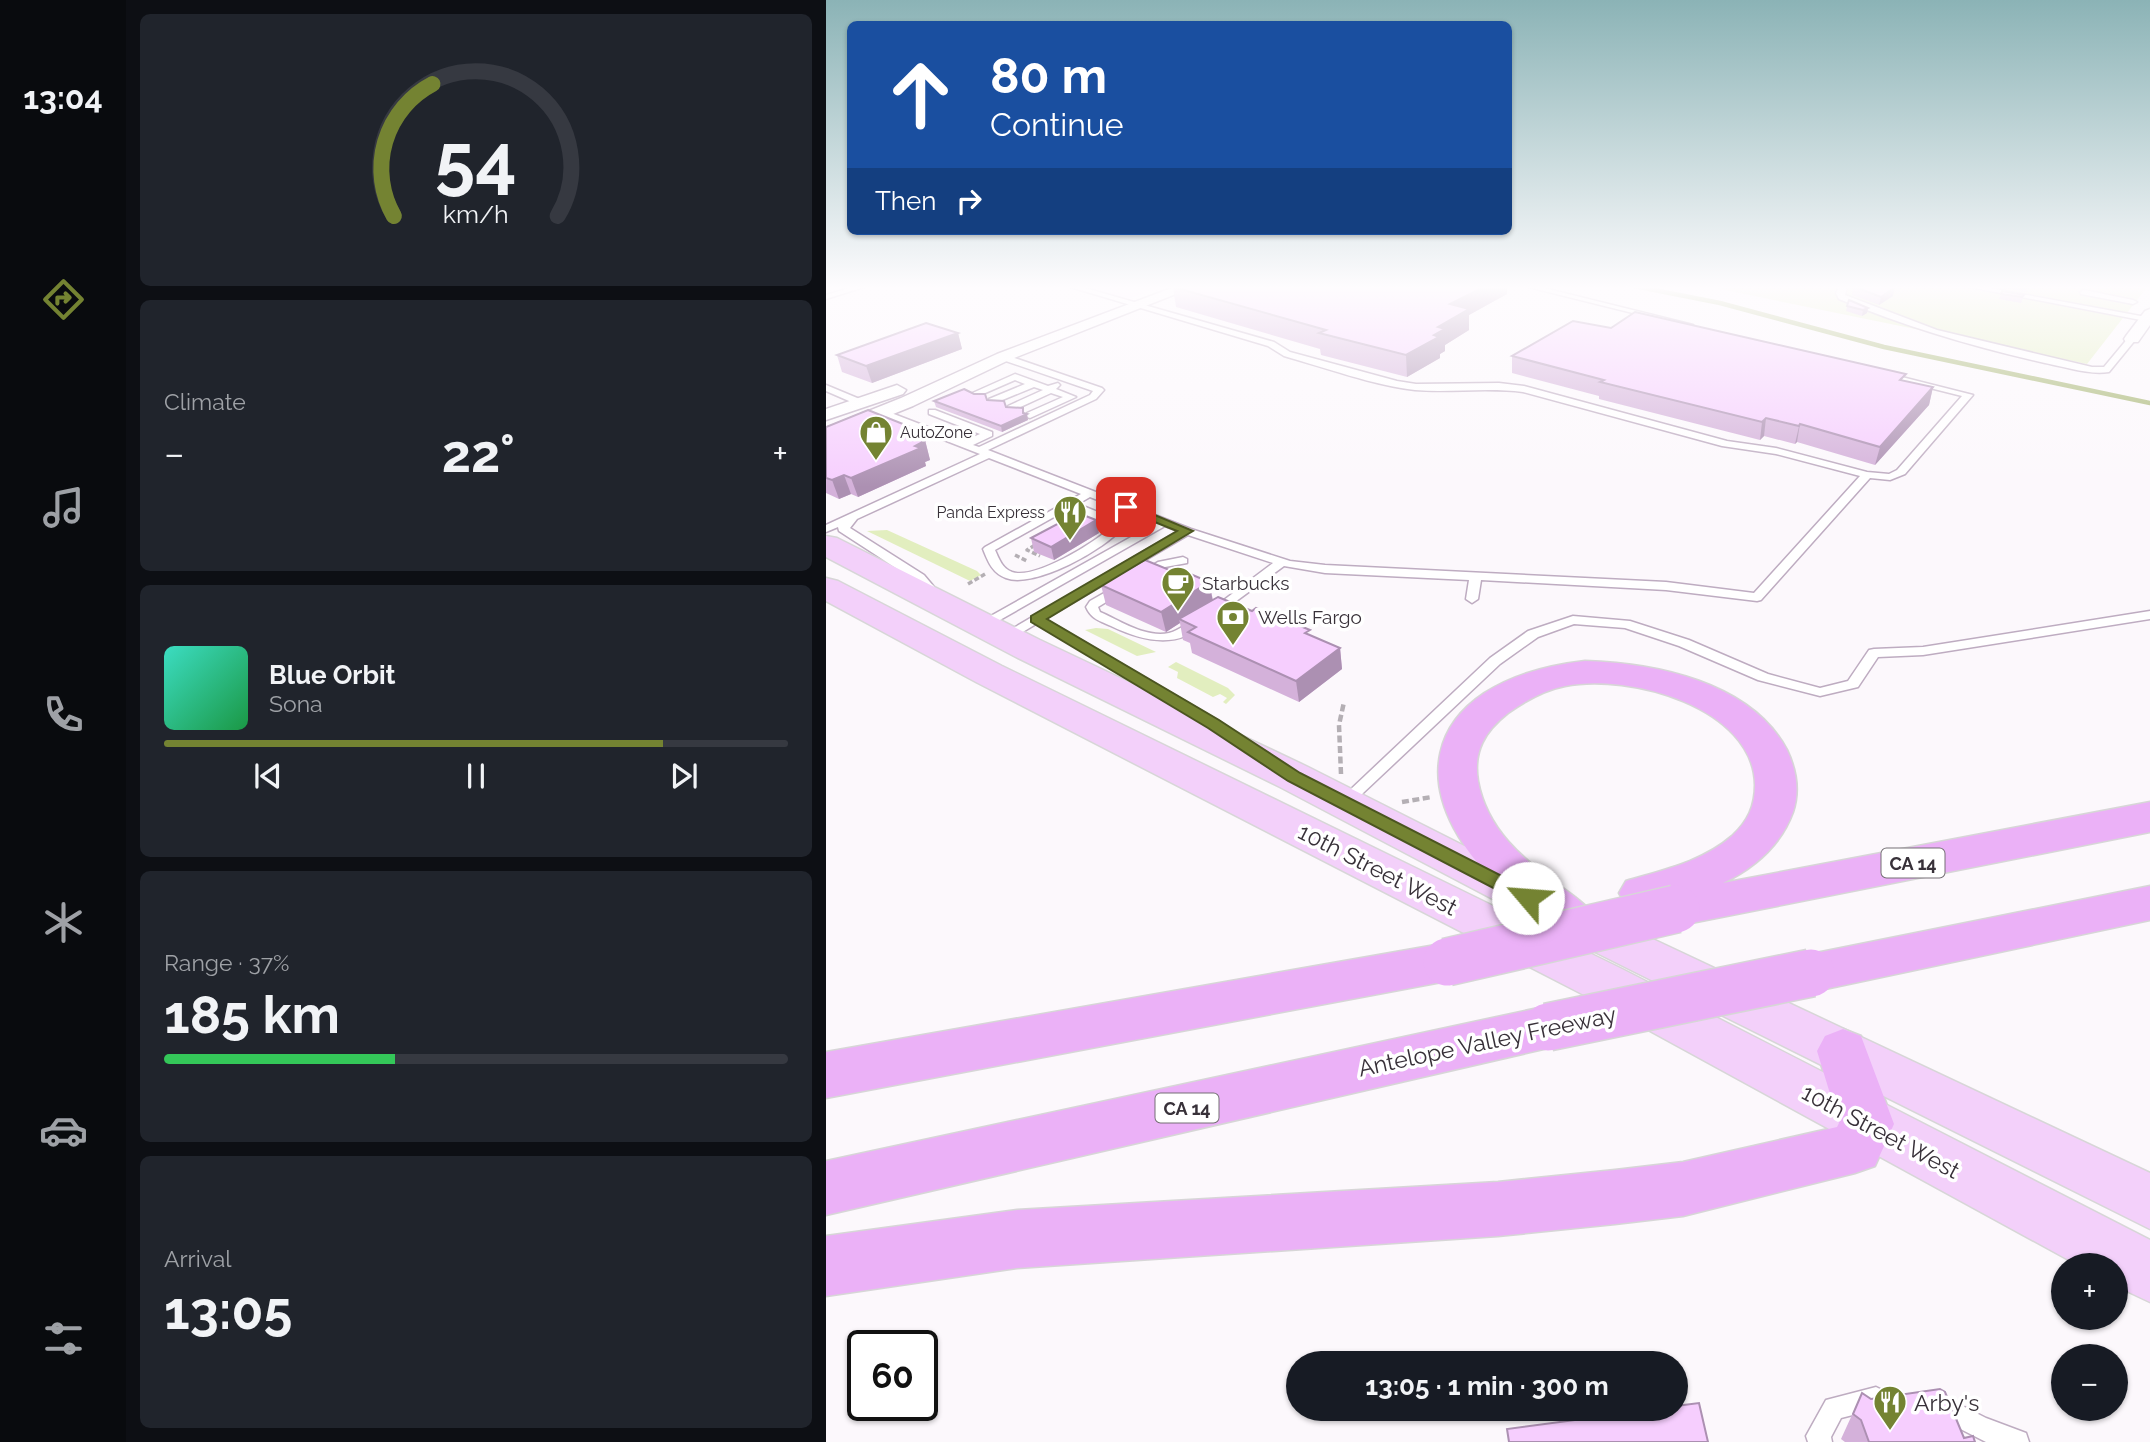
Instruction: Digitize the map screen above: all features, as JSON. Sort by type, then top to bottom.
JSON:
[{"type":"highway","points":[[826,1075],[1447,962],[1520,920],[1659,901],[1693,877],[1731,859],[1757,838],[1774,814],[1778,787],[1773,764],[1761,741],[1743,721],[1698,693],[1648,677],[1584,672],[1520,689],[1496,702],[1477,719],[1461,740],[1455,766],[1460,796],[1479,835],[1496,858],[1576,922]]},
{"type":"highway","name":"CA 14","points":[[1659,901],[2150,817]]},
{"type":"highway","name":"Antelope Valley Freeway","points":[[826,1188],[1548,1027],[2150,903]]},
{"type":"highway","points":[[826,1266],[1017,1239],[1498,1209],[1683,1189],[1855,1148],[1867,1124],[1843,1051]]},
{"type":"main road","name":"10th Street West","points":[[826,545],[941,602],[1605,983],[2150,1272]]},
{"type":"main road","name":"10th Street West","points":[[826,588],[995,633],[1294,777],[1576,922],[2150,1202]]},
{"type":"street","points":[[826,415],[1013,353]]},
{"type":"street","points":[[826,435],[883,413],[1003,357]]},
{"type":"lane","points":[[1286,353],[1370,378],[1416,387],[1499,386],[1524,389],[1726,444],[1776,451],[1867,475],[1890,477],[1901,472],[1968,395],[1878,372]]},
{"type":"lane","points":[[2012,353],[2092,370],[2106,370],[2120,353]]},
{"type":"lane","points":[[1003,357],[1099,390]]},
{"type":"lane","points":[[973,395],[1015,377],[1071,397]]},
{"type":"lane","points":[[1011,408],[1044,394],[1048,388],[1069,379]]},
{"type":"lane","points":[[992,401],[1033,384]]},
{"type":"lane","points":[[826,388],[859,402]]},
{"type":"lane","points":[[1030,415],[1071,397],[1099,390]]},
{"type":"lane","points":[[826,529],[1093,397],[1099,390]]},
{"type":"lane","points":[[940,409],[932,412],[955,417],[993,432],[966,444]]},
{"type":"lane","points":[[883,413],[1187,531],[1282,562],[1325,569],[1667,586],[1757,597],[1867,475]]},
{"type":"lane","points":[[1071,505],[1114,522],[1117,527],[1073,555],[1030,576],[1007,575],[998,568],[989,549],[1090,493]]},
{"type":"lane","points":[[852,517],[843,529],[920,578],[941,602]]},
{"type":"lane","points":[[995,633],[1165,522]]},
{"type":"lane","points":[[995,633],[1187,531]]},
{"type":"lane","points":[[1183,561],[1162,564],[1094,604],[1092,607],[1095,614],[1147,637],[1162,640],[1189,630],[1252,587],[1282,562]]},
{"type":"lane","points":[[1472,599],[1475,577]]},
{"type":"lane","points":[[1357,790],[1495,661],[1533,634],[1573,620],[1626,624],[1684,643],[1763,677],[1820,692],[1853,684],[1874,653],[1923,651],[2150,615]]},
{"type":"lane","points":[[1820,1442],[1818,1436],[1834,1408],[1890,1396],[1924,1398],[1979,1427],[2017,1442]]},
{"type":"path","points":[[1038,544],[1027,550],[1040,555]]},
{"type":"path","points":[[1340,782],[1339,725],[1344,702]]},
{"type":"green space","points":[[2035,353],[2095,353],[2087,364]]},
{"type":"green space","points":[[887,530],[981,575],[970,581],[867,531]]},
{"type":"green space","points":[[1108,629],[1156,652],[1137,656],[1085,630]]},
{"type":"green space","points":[[1176,662],[1228,688],[1235,695],[1226,704],[1223,702],[1227,698],[1220,694],[1213,697],[1177,678],[1178,672],[1168,667]]},
{"type":"building","points":[[842,353],[901,353],[866,366],[837,355]]},
{"type":"building","points":[[1517,353],[1815,353],[1906,374],[1900,380],[1933,387],[1880,447],[1800,424],[1799,426],[1766,418],[1762,422],[1600,382],[1604,380],[1512,356]]},
{"type":"building","points":[[964,389],[974,394],[985,394],[987,400],[1004,401],[1006,407],[1023,408],[1023,413],[1027,414],[1001,426],[934,401]]},
{"type":"building","name":"AutoZone","points":[[868,410],[923,432],[912,437],[924,441],[915,446],[921,448],[851,478],[844,475],[832,480],[826,478],[826,427]]},
{"type":"building","points":[[1078,513],[1096,520],[1051,547],[1031,538]]},
{"type":"building","points":[[1145,560],[1174,572],[1179,569],[1209,582],[1161,612],[1101,585]]},
{"type":"building","points":[[1218,597],[1252,611],[1256,608],[1310,630],[1305,633],[1340,648],[1296,681],[1188,632],[1196,627],[1179,619]]},
{"type":"building","points":[[1940,1389],[1945,1392],[1964,1438],[1973,1436],[1975,1442],[1869,1442],[1861,1420],[1853,1414],[1862,1393],[1871,1399]]},
{"type":"building","points":[[1699,1403],[1708,1442],[1509,1442],[1507,1429],[1567,1421],[1688,1421],[1688,1404]]},
{"type":"waterway","points":[[1914,353],[2150,403]]},
{"type":"place","name":"AutoZone","points":[[876,462]]},
{"type":"place","name":"Panda Express","points":[[1070,542]]},
{"type":"place","name":"Starbucks","points":[[1178,613]]},
{"type":"place","name":"Wells Fargo","points":[[1233,647]]},
{"type":"place","name":"Arby's","points":[[1890,1432]]},
{"type":"route","points":[[1126,507],[1187,531],[1037,619],[1213,724],[1294,777],[1528,898]]}]
